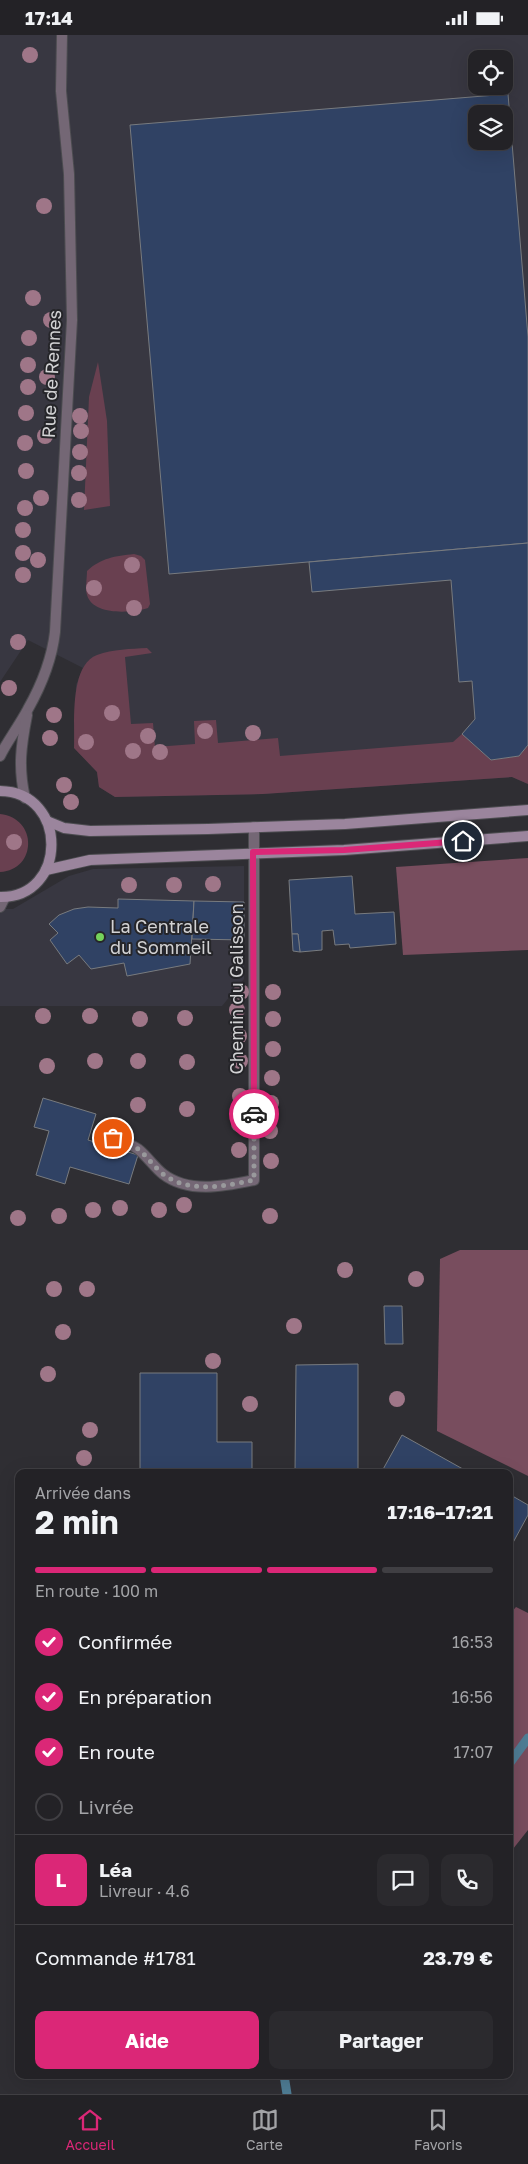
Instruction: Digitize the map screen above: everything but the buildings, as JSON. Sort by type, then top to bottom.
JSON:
[{"type":"main road","points":[[0,791],[25,798],[34,804],[47,821],[52,845],[51,858],[40,878],[28,888],[2,897]]},
{"type":"main road","points":[[47,821],[64,828],[90,831],[345,824],[528,811]]},
{"type":"main road","points":[[46,870],[90,860],[253,852],[344,850],[528,836]]},
{"type":"street","name":"Rue de Rennes","points":[[0,756],[28,709],[49,660],[55,632],[72,321],[69,175],[61,91],[62,35]]},
{"type":"street","name":"Rue de Rennes","points":[[25,798],[21,781],[20,759],[28,709]]},
{"type":"street","name":"Chemin du Galisson","points":[[113,1138],[139,1150],[164,1175],[182,1183],[202,1187],[217,1187],[254,1180],[254,827]]},
{"type":"street","points":[[0,907],[2,897]]},
{"type":"shaded area","points":[[0,35],[528,35],[528,784],[512,777],[263,794],[115,797],[99,787],[97,772],[74,748],[76,685],[83,668],[28,640],[0,682]]},
{"type":"shaded area","points":[[98,362],[107,421],[110,506],[84,510],[89,397]]},
{"type":"shaded area","points":[[134,554],[141,556],[145,560],[150,604],[148,608],[123,612],[97,607],[91,602],[86,593],[87,571],[109,558]]},
{"type":"shaded area","points":[[147,648],[152,653],[125,657],[131,724],[153,723],[155,747],[195,744],[194,721],[216,720],[218,743],[278,738],[280,756],[453,742],[462,734],[491,760],[519,756],[528,745],[528,784],[512,777],[263,794],[115,797],[99,787],[97,772],[74,748],[75,696],[82,671],[88,661],[97,655],[116,650]]},
{"type":"shaded area","points":[[0,814],[12,818],[21,824],[28,844],[26,854],[21,863],[12,869],[0,872]]},
{"type":"shaded area","points":[[528,858],[528,950],[403,955],[396,867]]},
{"type":"shaded area","points":[[244,866],[244,979],[222,1006],[0,1006],[0,909],[13,909],[69,876],[93,869]]},
{"type":"shaded area","points":[[460,1250],[528,1250],[528,1476],[437,1431],[440,1259]]},
{"type":"shaded area","points":[[516,1607],[528,1613],[528,1830],[513,1849],[513,1610]]},
{"type":"waterway","points":[[513,1759],[528,1738]]},
{"type":"waterway","points":[[285,2079],[287,2094]]},
{"type":"way so far","points":[[113,1138],[139,1150],[164,1175],[182,1183],[202,1187],[217,1187],[254,1180],[254,1114]]},
{"type":"place","name":"La Centrale du Sommeil","points":[[100,937]]},
{"type":"route","points":[[254,1114],[253,852],[344,850],[463,841]]}]
